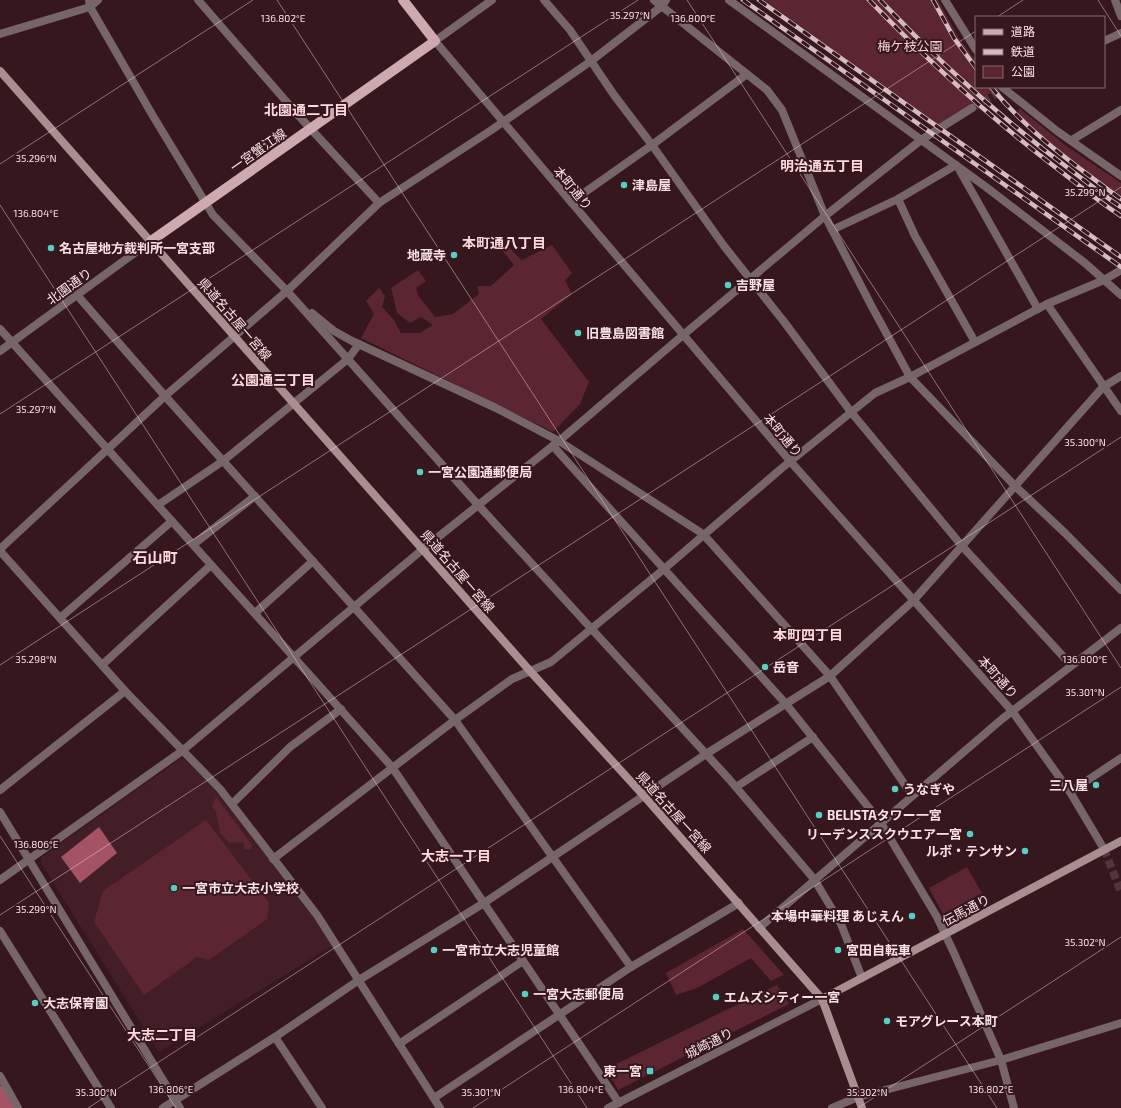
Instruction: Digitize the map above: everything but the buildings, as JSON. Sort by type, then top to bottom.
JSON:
[{"type":"main road","points":[[403,0],[435,41]]},
{"type":"main road","name":"一宮蟹江線","points":[[152,241],[435,41]]},
{"type":"main road","name":"県道名古屋一宮線","points":[[0,71],[152,241],[293,404],[530,671],[644,796],[822,999],[862,1108]]},
{"type":"main road","name":"伝馬通り","points":[[822,999],[1121,841]]},
{"type":"street","points":[[0,34],[98,0]]},
{"type":"street","points":[[198,0],[310,129],[322,140],[379,203]]},
{"type":"street","points":[[435,41],[492,0]]},
{"type":"street","points":[[544,0],[570,30],[724,246],[851,412],[962,546],[1071,665]]},
{"type":"street","points":[[654,0],[664,3],[747,74],[768,90],[782,110],[825,216],[910,377],[1014,486],[1065,533],[1121,590]]},
{"type":"street","points":[[729,0],[922,140],[1040,228],[1121,295]]},
{"type":"street","points":[[945,0],[975,48]]},
{"type":"street","points":[[1115,0],[1121,16]]},
{"type":"street","points":[[90,3],[204,204],[287,291],[479,506],[736,787],[814,879],[841,924],[862,978]]},
{"type":"street","points":[[440,1108],[316,915],[232,804],[220,789],[125,692],[0,550],[165,396],[287,291],[379,203],[503,122],[591,61],[664,3]]},
{"type":"street","points":[[1105,41],[1121,33]]},
{"type":"street","name":"本町通り","points":[[435,41],[790,461],[912,601],[1012,711],[1070,792],[1104,849]]},
{"type":"street","points":[[571,202],[652,145],[747,74]]},
{"type":"street","points":[[1005,88],[1057,131],[1072,140],[1121,176]]},
{"type":"street","points":[[0,880],[182,751],[355,608],[423,549],[556,444],[825,216],[922,140],[972,108]]},
{"type":"street","points":[[1072,140],[1121,110]]},
{"type":"street","points":[[832,230],[898,200],[956,165]]},
{"type":"street","points":[[956,165],[1038,309]]},
{"type":"street","points":[[898,200],[915,236],[975,342]]},
{"type":"street","name":"北園通り","points":[[0,351],[152,241]]},
{"type":"street","points":[[273,859],[392,767],[512,679],[551,662],[664,569],[790,461],[875,393],[910,377],[1047,304],[1104,280],[1121,270]]},
{"type":"street","points":[[287,291],[334,331],[496,408],[703,534],[830,676],[912,795]]},
{"type":"street","points":[[77,295],[165,396],[455,720],[631,967]]},
{"type":"street","points":[[1047,304],[1121,411]]},
{"type":"street","points":[[0,329],[392,767],[620,1105]]},
{"type":"street","points":[[158,505],[223,461],[348,359],[359,344]]},
{"type":"street","points":[[163,1108],[275,1037],[359,980],[484,903],[706,754],[830,676],[912,601],[1103,387],[1121,376]]},
{"type":"street","points":[[556,444],[664,569],[786,704],[881,823],[946,934],[1001,1060],[1014,1108]]},
{"type":"street","points":[[194,544],[254,496]]},
{"type":"street","points":[[60,618],[172,521]]},
{"type":"street","points":[[255,614],[313,561]]},
{"type":"street","points":[[102,665],[211,565]]},
{"type":"street","points":[[759,928],[814,879],[1012,711],[1121,628]]},
{"type":"street","points":[[0,790],[125,692]]},
{"type":"street","points":[[232,804],[290,747],[341,709]]},
{"type":"street","points":[[736,787],[813,738]]},
{"type":"street","points":[[1070,792],[1121,758]]},
{"type":"street","points":[[0,812],[180,1108]]},
{"type":"street","points":[[434,1098],[631,967],[739,904]]},
{"type":"street","points":[[0,931],[111,1108]]},
{"type":"street","points":[[399,1044],[523,961]]},
{"type":"street","name":"城崎通り","points":[[608,1108],[620,1105],[822,999]]},
{"type":"street","points":[[832,1108],[858,1097],[1001,1060],[1121,1023]]},
{"type":"street","points":[[275,1037],[322,1108]]},
{"type":"street","points":[[0,1076],[18,1108]]},
{"type":"shaded area","name":"一宮市立大志小学校","points":[[180,759],[184,759],[217,792],[311,914],[332,946],[159,1052],[41,863],[42,857]]},
{"type":"shaded area","points":[[99,827],[117,853],[80,883],[61,857]]},
{"type":"green space","name":"梅ケ枝公園","points":[[764,0],[938,0],[957,35],[975,60],[975,88],[997,89],[938,125]]},
{"type":"green space","points":[[1019,108],[1065,145],[1121,183],[1121,196],[1051,145],[1018,114]]},
{"type":"green space","points":[[552,245],[572,273],[565,280],[572,294],[541,319],[589,382],[580,404],[553,432],[361,338],[374,314],[366,301],[379,288],[385,296],[382,307],[394,320],[401,333],[420,333],[433,325],[421,317],[410,323],[397,313],[391,288],[418,270],[426,281],[416,288],[418,295],[435,317],[453,314],[479,294],[477,286],[491,286],[514,265],[501,249],[508,246],[522,260]]},
{"type":"green space","points":[[216,797],[253,846],[250,850],[245,849],[243,842],[229,843],[220,833],[216,812],[212,806]]},
{"type":"green space","points":[[206,820],[269,903],[267,919],[209,960],[197,957],[144,995],[94,922],[103,891]]},
{"type":"green space","points":[[967,867],[982,893],[943,914],[929,888]]},
{"type":"green space","points":[[743,929],[784,975],[771,981],[751,958],[697,988],[676,995],[666,973]]},
{"type":"green space","points":[[777,985],[789,1004],[618,1090],[606,1069]]},
{"type":"waterway","points":[[0,1097],[6,1108]]},
{"type":"tunnel","points":[[972,108],[1004,89]]},
{"type":"tunnel","points":[[1104,849],[1121,892]]},
{"type":"railway","points":[[743,0],[1121,267]]},
{"type":"railway","points":[[759,0],[1121,257]]},
{"type":"railway","points":[[869,0],[936,66],[982,108],[1030,148],[1121,216]]},
{"type":"railway","points":[[880,0],[925,46],[996,111],[1046,152],[1121,207]]},
{"type":"railway","points":[[933,0],[954,38],[975,67]]},
{"type":"railway","points":[[992,88],[1021,119],[1052,147],[1121,199]]},
{"type":"place","name":"津島屋","points":[[624,185]]},
{"type":"place","name":"名古屋地方裁判所一宮支部","points":[[51,248]]},
{"type":"place","name":"地蔵寺","points":[[454,255]]},
{"type":"place","name":"吉野屋","points":[[728,285]]},
{"type":"place","name":"旧豊島図書館","points":[[578,333]]},
{"type":"place","name":"一宮公園通郵便局","points":[[420,472]]},
{"type":"place","name":"岳音","points":[[765,667]]},
{"type":"place","name":"三八屋","points":[[1096,785]]},
{"type":"place","name":"うなぎや","points":[[895,789]]},
{"type":"place","name":"BELISTAタワー一宮","points":[[819,815]]},
{"type":"place","name":"リーデンススクウエア一宮","points":[[970,834]]},
{"type":"place","name":"ルボ・テンサン","points":[[1025,851]]},
{"type":"place","name":"一宮市立大志小学校","points":[[174,888]]},
{"type":"place","name":"本場中華料理 あじえん","points":[[912,916]]},
{"type":"place","name":"一宮市立大志児童館","points":[[434,950]]},
{"type":"place","name":"宮田自転車","points":[[838,950]]},
{"type":"place","name":"一宮大志郵便局","points":[[525,994]]},
{"type":"place","name":"エムズシティー一宮","points":[[716,997]]},
{"type":"place","name":"大志保育園","points":[[35,1003]]},
{"type":"place","name":"モアグレース本町","points":[[887,1021]]},
{"type":"place","name":"東一宮","points":[[650,1071]]},
{"type":"district","name":"北園通二丁目","points":[[306,110]]},
{"type":"district","name":"明治通五丁目","points":[[822,166]]},
{"type":"district","name":"本町通八丁目","points":[[504,243]]},
{"type":"district","name":"公園通三丁目","points":[[273,380]]},
{"type":"district","name":"石山町","points":[[155,558]]},
{"type":"district","name":"本町四丁目","points":[[808,635]]},
{"type":"district","name":"大志一丁目","points":[[456,856]]},
{"type":"district","name":"大志二丁目","points":[[162,1035]]}]
